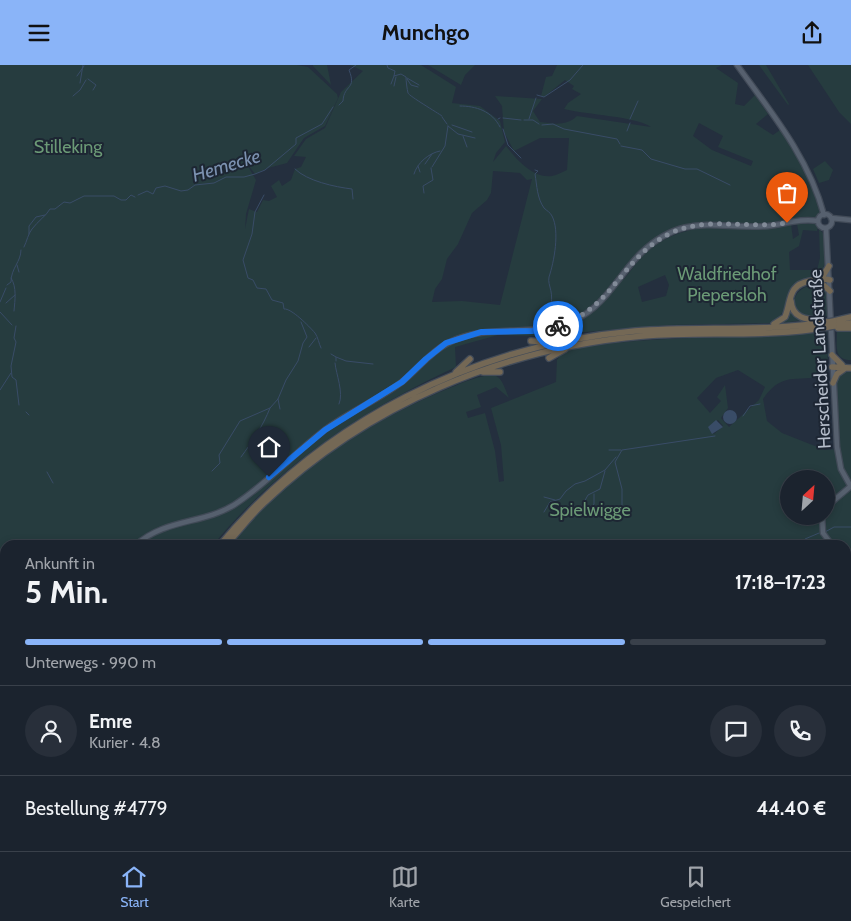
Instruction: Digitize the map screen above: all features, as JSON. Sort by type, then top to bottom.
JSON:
[{"type":"highway","points":[[820,281],[829,266]]},
{"type":"highway","points":[[830,279],[805,284],[797,288],[792,295],[791,305],[794,312],[802,318],[851,328]]},
{"type":"highway","points":[[820,281],[830,291]]},
{"type":"highway","points":[[757,327],[781,321],[786,314],[792,290],[801,283],[820,281]]},
{"type":"highway","points":[[230,540],[263,503],[341,441],[408,402],[466,376],[532,354],[576,345],[698,332],[754,333],[831,324],[851,317]]},
{"type":"highway","points":[[225,540],[266,495],[338,437],[409,395],[445,378],[498,358],[565,341],[637,331],[851,323]]},
{"type":"highway","points":[[531,341],[565,341]]},
{"type":"highway","points":[[549,358],[576,345]]},
{"type":"highway","points":[[832,355],[843,367]]},
{"type":"highway","points":[[445,378],[460,369],[470,359]]},
{"type":"highway","points":[[832,367],[851,366]]},
{"type":"highway","points":[[832,383],[843,367]]},
{"type":"highway","points":[[466,376],[488,371],[500,372]]},
{"type":"main road","points":[[737,65],[799,154],[815,187],[824,215],[831,218],[851,220]]},
{"type":"main road","points":[[143,540],[161,528],[220,511],[238,502],[325,430],[402,382],[446,343],[481,332],[548,329],[584,315],[604,299],[642,252],[672,233],[709,223],[766,226],[806,220],[818,221],[824,215]]},
{"type":"main road","points":[[818,221],[820,226],[826,228],[831,225],[831,218]]},
{"type":"main road","name":"Herscheider Landstraße","points":[[826,228],[830,279],[832,383],[838,458],[842,473],[851,487]]},
{"type":"main road","points":[[835,500],[851,487]]},
{"type":"main road","points":[[823,525],[823,533],[828,540]]},
{"type":"green space","points":[[0,65],[297,65],[308,67],[337,94],[338,98],[325,126],[304,138],[287,163],[255,174],[245,161],[256,180],[246,214],[245,229],[249,209],[257,212],[263,200],[269,201],[277,197],[271,186],[279,180],[282,186],[291,180],[295,169],[301,167],[306,157],[294,156],[306,139],[325,128],[341,92],[363,71],[350,65],[421,65],[456,87],[452,103],[480,106],[500,121],[505,142],[496,153],[493,162],[506,146],[526,167],[545,176],[554,176],[567,170],[569,138],[540,138],[514,151],[504,132],[502,106],[495,96],[542,99],[533,111],[540,122],[565,123],[577,116],[651,127],[634,120],[564,109],[568,103],[581,94],[572,89],[574,86],[565,80],[544,97],[541,96],[546,77],[552,76],[557,65],[722,65],[716,68],[738,83],[735,104],[744,106],[755,95],[768,114],[756,124],[773,135],[780,130],[809,180],[820,212],[816,217],[773,224],[721,222],[688,226],[661,238],[639,258],[618,283],[624,279],[647,251],[677,234],[709,227],[791,224],[793,239],[799,235],[797,224],[815,224],[818,227],[817,231],[803,230],[799,246],[789,252],[790,270],[817,270],[820,258],[819,229],[823,233],[826,245],[822,271],[820,276],[802,280],[791,287],[780,317],[771,323],[668,325],[538,336],[498,335],[455,347],[456,367],[388,402],[324,442],[266,489],[217,540],[0,540]],"holes":[[[699,123],[723,136],[718,147],[753,161],[751,166],[712,150],[693,136]],[[493,171],[520,173],[527,180],[532,179],[500,305],[462,301],[432,302],[435,289],[442,279],[447,259],[458,244],[472,213],[487,200],[491,193]],[[665,275],[669,285],[666,296],[642,302],[638,287]]]},
{"type":"green space","points":[[327,65],[331,85],[313,66]]},
{"type":"green space","points":[[428,65],[475,65],[465,75],[461,85]]},
{"type":"green space","points":[[759,65],[766,65],[788,105]]},
{"type":"green space","points":[[808,65],[851,65],[851,124],[839,112]]},
{"type":"green space","points":[[825,161],[833,170],[829,180],[819,183],[813,169]]},
{"type":"green space","points":[[817,284],[828,292],[828,316],[783,323],[791,310],[797,294],[808,286]]},
{"type":"green space","points":[[837,331],[851,331],[851,360],[841,357],[837,351]]},
{"type":"green space","name":"Spielwigge","points":[[827,332],[828,373],[818,377],[786,380],[771,389],[763,399],[767,421],[782,433],[825,450],[840,449],[836,383],[840,373],[851,369],[851,540],[235,540],[287,486],[331,452],[402,410],[462,383],[487,375],[498,378],[509,398],[496,387],[477,395],[481,407],[466,412],[468,418],[485,413],[495,451],[499,482],[504,481],[501,445],[491,408],[556,382],[557,360],[563,351],[629,342]],"holes":[[[738,370],[765,387],[759,400],[729,427],[721,418],[728,408],[725,385],[717,397],[721,401],[710,413],[697,398],[716,378]],[[718,420],[723,426],[714,434],[709,427]]]},
{"type":"water","points":[[730,410],[735,412],[737,417],[735,422],[730,424],[725,422],[723,417],[725,412]]},
{"type":"water","points":[[716,420],[723,427],[712,434],[708,427]]},
{"type":"waterway","points":[[80,83],[83,65]]},
{"type":"waterway","name":"Hemecke","points":[[339,105],[343,101],[345,92],[352,81],[349,70],[356,65]]},
{"type":"waterway","points":[[387,65],[388,68],[395,71],[394,76],[401,74],[406,77],[408,93],[410,95],[442,116]]},
{"type":"waterway","points":[[537,95],[544,97],[570,80],[583,65]]},
{"type":"waterway","points":[[77,76],[84,66]]},
{"type":"waterway","points":[[391,84],[394,76]]},
{"type":"waterway","points":[[394,86],[396,77]]},
{"type":"waterway","points":[[407,78],[419,85]]},
{"type":"waterway","points":[[88,79],[96,85],[93,90]]},
{"type":"waterway","points":[[407,79],[411,85],[418,87]]},
{"type":"waterway","points":[[73,96],[80,90],[86,80]]},
{"type":"waterway","points":[[529,119],[536,98]]},
{"type":"waterway","points":[[630,119],[638,101]]},
{"type":"waterway","points":[[460,106],[472,107],[488,113],[500,127]]},
{"type":"waterway","name":"Hemecke","points":[[138,195],[147,191],[153,194],[156,188],[165,186],[181,191],[188,190],[195,185],[214,183],[226,177],[244,177],[265,170],[296,144],[296,138],[322,124],[333,107]]},
{"type":"waterway","points":[[442,117],[447,124]]},
{"type":"waterway","points":[[503,118],[521,120]]},
{"type":"waterway","points":[[524,120],[533,120],[539,124]]},
{"type":"waterway","points":[[627,131],[630,123]]},
{"type":"waterway","points":[[542,125],[553,124],[564,129],[617,139],[620,144]]},
{"type":"waterway","points":[[452,125],[472,132]]},
{"type":"waterway","points":[[448,126],[458,134],[475,138]]},
{"type":"waterway","points":[[432,167],[445,146],[448,126]]},
{"type":"waterway","points":[[503,129],[508,145],[521,158]]},
{"type":"waterway","points":[[463,136],[467,147]]},
{"type":"waterway","points":[[621,146],[642,150],[651,159],[685,169],[697,169],[730,185]]},
{"type":"waterway","points":[[414,174],[424,159],[440,151]]},
{"type":"waterway","points":[[425,164],[432,154]]},
{"type":"waterway","points":[[418,166],[420,172]]},
{"type":"waterway","points":[[424,193],[423,186],[433,180],[431,168]]},
{"type":"waterway","points":[[295,169],[314,180],[352,189],[353,199]]},
{"type":"waterway","points":[[535,170],[538,171],[535,174],[540,200],[544,208],[552,216],[556,230],[553,263],[549,277],[552,295],[549,311]]},
{"type":"waterway","name":"Hemecke","points":[[24,247],[29,233],[34,226],[50,209],[55,209],[64,202],[70,203],[84,196],[114,196],[121,200],[126,200],[131,195],[135,197]]},
{"type":"waterway","points":[[264,195],[255,212],[252,234],[243,260],[248,278],[253,280],[257,288],[266,289],[272,300],[283,303],[284,309],[291,311],[304,322],[317,336],[321,348]]},
{"type":"waterway","points":[[29,234],[29,226],[36,217],[45,215]]},
{"type":"waterway","name":"Hemecke","points":[[7,285],[11,282],[21,250]]},
{"type":"waterway","points":[[17,265],[19,272]]},
{"type":"waterway","points":[[11,278],[15,289],[14,311]]},
{"type":"waterway","name":"Hemecke","points":[[0,302],[6,288]]},
{"type":"waterway","points":[[6,303],[15,295]]},
{"type":"waterway","points":[[553,303],[556,309]]},
{"type":"waterway","name":"Hemecke","points":[[0,312],[12,325]]},
{"type":"waterway","points":[[212,471],[220,463],[219,455],[240,421],[270,408],[278,399],[286,380],[298,361],[303,343],[307,337],[301,322]]},
{"type":"waterway","name":"Hemecke","points":[[16,326],[14,338],[16,342],[11,366],[12,377],[16,380],[19,405]]},
{"type":"waterway","points":[[309,347],[316,338]]},
{"type":"waterway","points":[[331,354],[336,357],[336,361]]},
{"type":"waterway","points":[[336,357],[346,361],[373,364]]},
{"type":"waterway","points":[[335,363],[340,389],[339,404]]},
{"type":"waterway","points":[[0,390],[11,373]]},
{"type":"waterway","points":[[278,399],[280,409]]},
{"type":"waterway","points":[[743,416],[750,406],[760,404]]},
{"type":"waterway","points":[[241,457],[257,434],[270,408]]},
{"type":"waterway","name":"Hemecke","points":[[26,412],[29,415]]},
{"type":"waterway","points":[[255,453],[260,430]]},
{"type":"waterway","points":[[622,509],[622,489],[615,462],[622,450],[715,436]]},
{"type":"waterway","points":[[252,450],[253,439]]},
{"type":"waterway","points":[[609,450],[621,450]]},
{"type":"waterway","points":[[544,512],[550,502],[560,499],[575,484],[585,481],[605,470],[616,457]]},
{"type":"waterway","points":[[579,511],[588,495],[600,489],[605,471]]},
{"type":"waterway","points":[[47,472],[53,483]]},
{"type":"waterway","points":[[589,512],[594,504],[594,494]]},
{"type":"waterway","points":[[544,497],[555,500]]},
{"type":"waterway","points":[[825,532],[834,527],[851,527]]},
{"type":"waterway","points":[[804,540],[819,533]]},
{"type":"way so far","points":[[558,326],[575,320],[598,305],[642,252],[672,233],[709,223],[766,226],[787,223]]},
{"type":"route","points":[[269,477],[325,430],[402,382],[446,343],[481,332],[532,331],[558,326]]},
{"type":"park label","name":"Stilleking","points":[[68,147]]},
{"type":"park label","name":"Waldfriedhof Piepersloh","points":[[727,284]]}]
